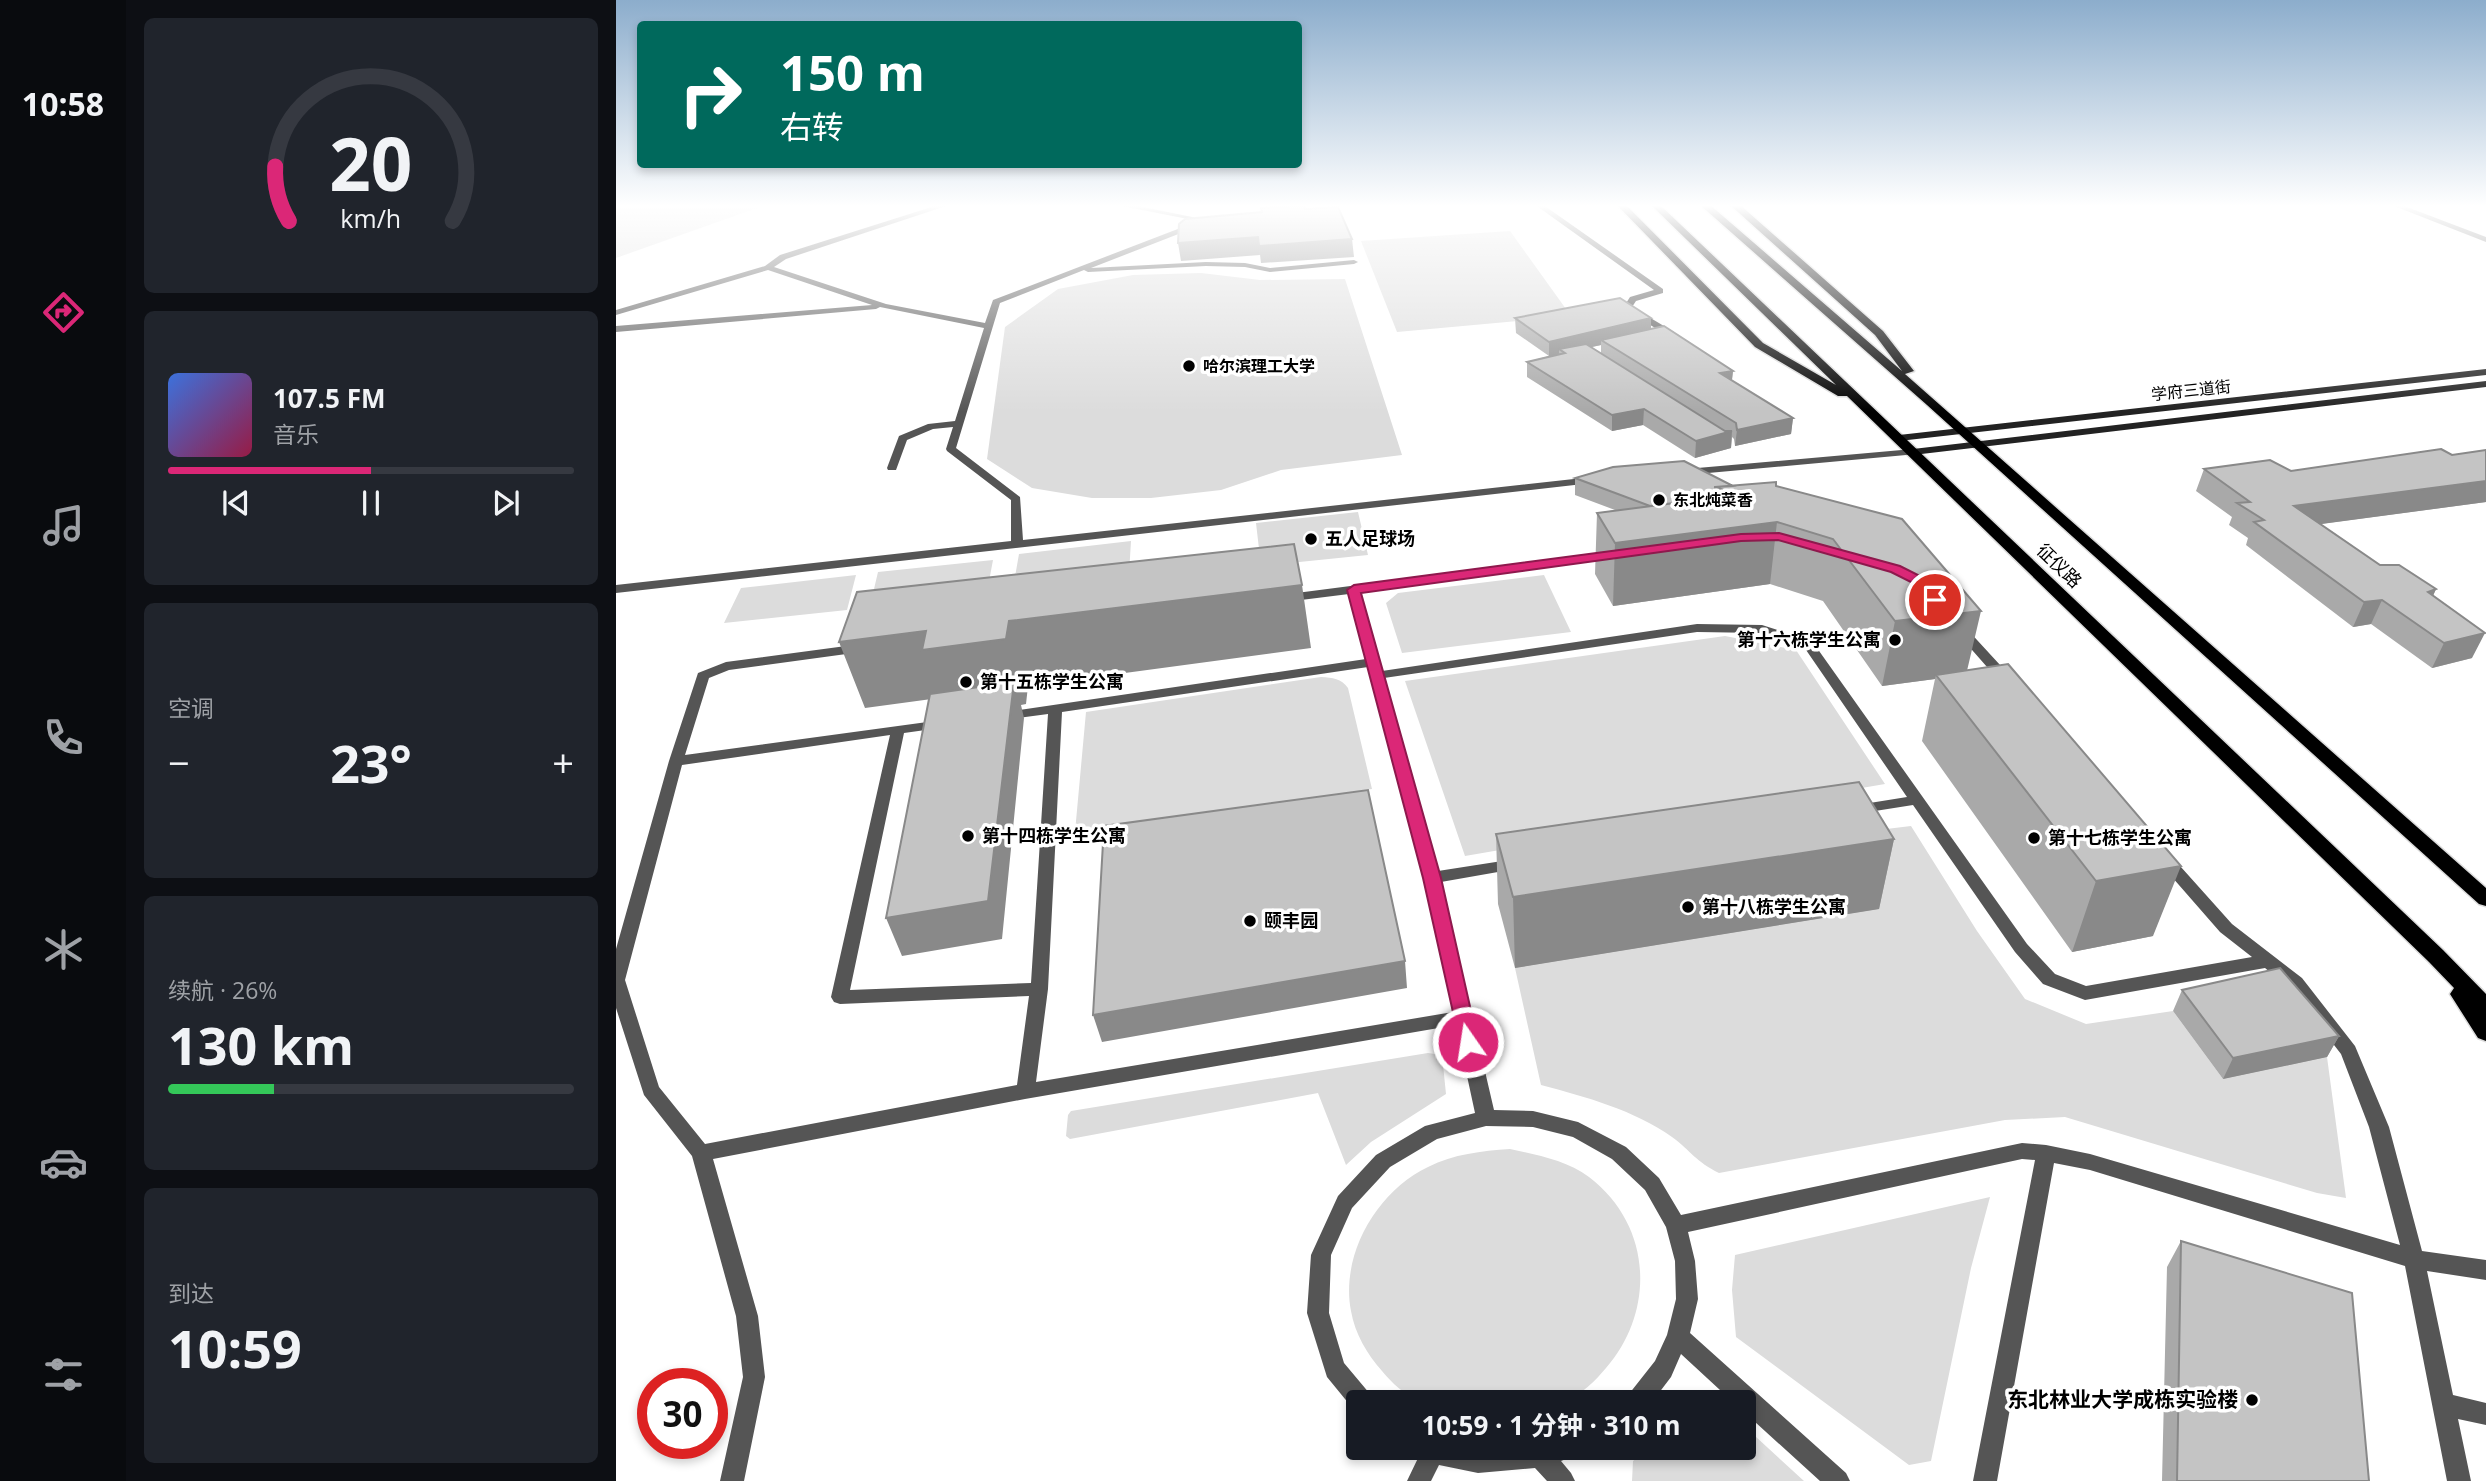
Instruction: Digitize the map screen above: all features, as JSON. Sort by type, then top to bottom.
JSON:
[{"type":"main road","points":[[1688,273],[1759,345],[1867,409]]},
{"type":"main road","name":"征仪路","points":[[1726,273],[2436,956]]},
{"type":"main road","points":[[1783,273],[1931,402],[2486,899]]},
{"type":"main road","points":[[1811,273],[1879,333],[1931,402]]},
{"type":"main road","name":"学府三道街","points":[[1899,438],[2486,372]]},
{"type":"main road","name":"学府三道街","points":[[1913,452],[2486,384]]},
{"type":"main road","points":[[2436,956],[2486,1009]]},
{"type":"main road","points":[[2436,956],[2486,1032]]},
{"type":"street","points":[[616,313],[751,273]]},
{"type":"street","points":[[784,273],[884,306],[989,326]]},
{"type":"street","points":[[1017,544],[1016,499],[951,449],[996,302],[1071,273]]},
{"type":"street","points":[[1635,273],[1660,291],[1633,299],[1627,309],[1671,334],[1659,337]]},
{"type":"street","points":[[616,329],[884,306]]},
{"type":"street","points":[[892,468],[903,438],[931,426],[959,424]]},
{"type":"street","points":[[1672,473],[1913,452]]},
{"type":"street","points":[[616,589],[1605,479]]},
{"type":"street","points":[[1271,599],[1633,552]]},
{"type":"street","points":[[1354,590],[1432,878],[1486,1118]]},
{"type":"street","points":[[1953,621],[2016,691]]},
{"type":"street","points":[[990,718],[1697,628],[1762,629],[1808,644],[2021,948],[2049,979],[2085,993],[2267,961]]},
{"type":"street","points":[[732,1481],[754,1377],[747,1316],[701,1153],[651,1090],[616,980],[676,761],[703,676],[726,666],[759,660],[884,646]]},
{"type":"street","points":[[1025,1091],[1039,989],[1055,709]]},
{"type":"street","points":[[676,761],[951,723]]},
{"type":"street","points":[[898,730],[840,997],[1039,989]]},
{"type":"street","points":[[1836,813],[1917,800]]},
{"type":"street","points":[[2152,846],[2225,928],[2296,983],[2349,1051],[2379,1127],[2414,1259],[2459,1481]]},
{"type":"street","points":[[1432,878],[1526,863]]},
{"type":"street","points":[[701,1153],[1025,1091],[1462,1017]]},
{"type":"street","points":[[1352,1390],[1335,1369],[1318,1312],[1321,1255],[1345,1202],[1383,1161],[1432,1132],[1486,1118],[1533,1119],[1578,1130],[1619,1153],[1652,1184],[1676,1225],[1685,1261],[1686,1298],[1678,1337],[1663,1369],[1646,1390]]},
{"type":"street","points":[[1676,1225],[2022,1152],[2046,1153],[2090,1161],[2414,1259],[2486,1270]]},
{"type":"street","points":[[1985,1481],[2046,1153]]},
{"type":"street","points":[[1678,1337],[1838,1481]]},
{"type":"street","points":[[2444,1405],[2486,1414]]},
{"type":"street","points":[[1419,1481],[1426,1460]]},
{"type":"street","points":[[1486,1460],[1511,1460]]},
{"type":"street","points":[[1544,1460],[1563,1481]]},
{"type":"shaded area","points":[[1202,273],[1260,280],[1345,279],[1402,455],[1281,470],[1221,490],[1151,498],[1092,498],[1032,488],[987,459],[1005,327],[1058,289],[1133,275]]},
{"type":"shaded area","points":[[1374,273],[1540,273],[1571,316],[1397,332]]},
{"type":"shaded area","name":"五人足球场","points":[[1358,512],[1368,555],[1261,566],[1256,523]]},
{"type":"shaded area","points":[[1131,541],[1129,574],[1013,588],[1019,554]]},
{"type":"shaded area","points":[[993,560],[987,592],[870,606],[878,572]]},
{"type":"shaded area","points":[[856,575],[847,610],[724,623],[741,588]]},
{"type":"shaded area","points":[[1544,575],[1571,632],[1402,653],[1386,603],[1398,593]]},
{"type":"shaded area","points":[[1725,636],[1796,650],[1885,784],[1465,856],[1405,681]]},
{"type":"shaded area","points":[[1321,677],[1340,680],[1348,688],[1372,789],[1075,832],[1086,712]]},
{"type":"shaded area","points":[[1911,826],[1977,931],[2025,999],[2086,1024],[2173,1011],[2223,1079],[2327,1057],[2346,1198],[2317,1193],[2065,1117],[2005,1120],[1719,1173],[1672,1137],[1642,1119],[1541,1085],[1515,968],[1879,909],[1837,835]]},
{"type":"shaded area","points":[[1428,1053],[1442,1055],[1446,1094],[1371,1142],[1346,1165],[1318,1093],[1070,1139],[1066,1136],[1068,1115],[1071,1111]]},
{"type":"shaded area","points":[[1510,1149],[1571,1166],[1589,1177],[1610,1197],[1625,1219],[1635,1243],[1640,1269],[1639,1295],[1633,1320],[1622,1345],[1606,1368],[1584,1390],[1402,1390],[1377,1364],[1355,1328],[1349,1290],[1351,1268],[1366,1227],[1378,1208],[1410,1178],[1428,1167],[1478,1152]]},
{"type":"shaded area","points":[[1990,1197],[1971,1268],[1931,1461],[1909,1465],[1736,1337],[1732,1290],[1735,1255]]},
{"type":"shaded area","points":[[1756,1437],[1804,1481],[1632,1481],[1633,1461],[1756,1460]]},
{"type":"building","points":[[1620,298],[1651,318],[1549,342],[1515,318]]},
{"type":"building","points":[[1664,326],[1733,371],[1720,373],[1793,418],[1737,430],[1736,423],[1601,340]]},
{"type":"building","points":[[1586,344],[1725,431],[1732,431],[1696,441],[1644,409],[1612,415],[1527,362],[1565,353],[1559,349]]},
{"type":"building","points":[[2441,449],[2452,455],[2486,450],[2486,481],[2294,506],[2380,565],[2399,565],[2436,589],[2428,592],[2485,633],[2444,643],[2382,600],[2364,602],[2254,522],[2264,520],[2237,503],[2250,502],[2204,469],[2270,460],[2291,471]]},
{"type":"building","points":[[1684,461],[1733,486],[1715,487],[1714,498],[1650,506],[1575,478],[1613,467]]},
{"type":"building","points":[[1776,482],[1776,486],[1902,519],[1981,611],[1895,621],[1833,539],[1777,522],[1615,543],[1597,513],[1738,495],[1715,487]]},
{"type":"building","points":[[1294,544],[1302,585],[1009,621],[1006,639],[922,650],[926,631],[839,642],[857,592]]},
{"type":"building","points":[[2008,664],[2181,866],[2096,881],[1936,675]]},
{"type":"building","name":"第十四栋学生公寓","points":[[1014,682],[988,901],[886,918],[930,694]]},
{"type":"building","points":[[1859,782],[1894,839],[1513,897],[1496,834]]},
{"type":"building","name":"颐丰园","points":[[1368,790],[1405,961],[1093,1015],[1104,826]]},
{"type":"building","points":[[2280,968],[2339,1036],[2233,1058],[2182,990]]},
{"type":"building","name":"东北林业大学成栋实验楼","points":[[2181,1241],[2352,1293],[2369,1481],[2177,1481]]},
{"type":"place","name":"哈尔滨理工大学","points":[[1189,366]]},
{"type":"place","name":"东北炖菜香","points":[[1659,500]]},
{"type":"place","name":"五人足球场","points":[[1311,539]]},
{"type":"place","name":"第十六栋学生公寓","points":[[1895,640]]},
{"type":"place","name":"第十五栋学生公寓","points":[[966,682]]},
{"type":"place","name":"第十四栋学生公寓","points":[[968,836]]},
{"type":"place","name":"第十七栋学生公寓","points":[[2034,838]]},
{"type":"place","name":"第十八栋学生公寓","points":[[1688,907]]},
{"type":"place","name":"颐丰园","points":[[1250,921]]},
{"type":"place","name":"东北林业大学成栋实验楼","points":[[2252,1400]]},
{"type":"route","points":[[1468,1042],[1432,878],[1354,590],[1741,537],[1779,536],[1895,569],[1917,580],[1935,600]]}]
